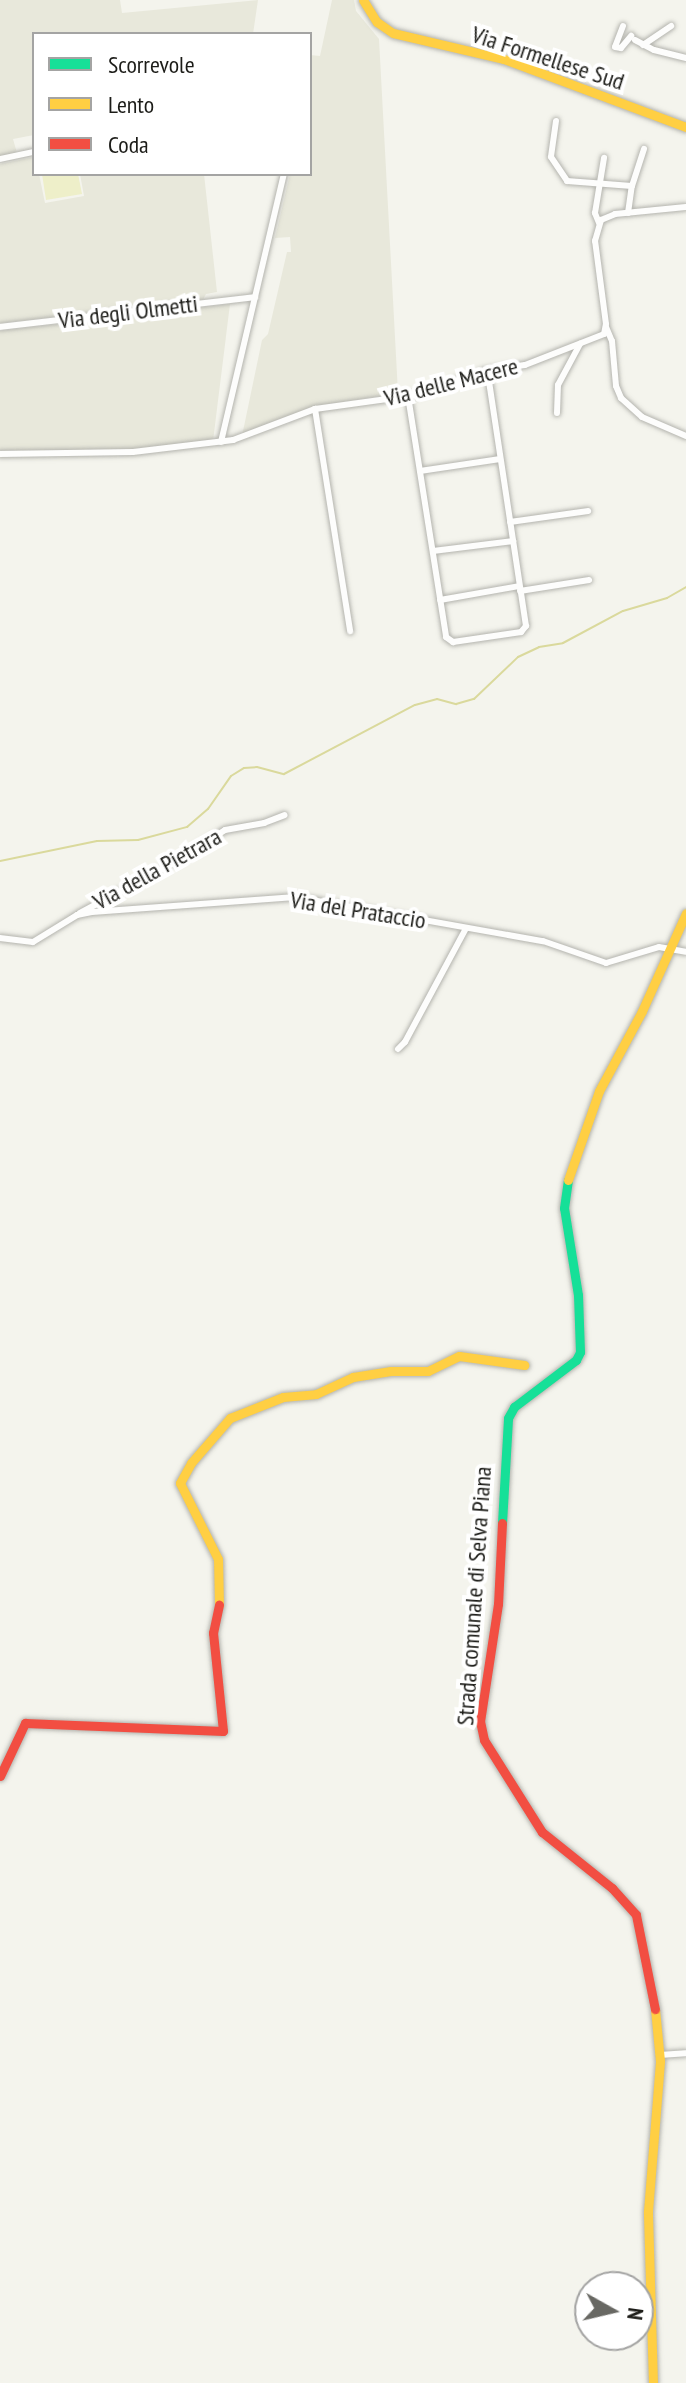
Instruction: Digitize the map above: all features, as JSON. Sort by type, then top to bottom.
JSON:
[{"type":"street","name":"Via Formellese Sud","points":[[363,0],[379,24],[396,34],[504,59],[686,127]]},
{"type":"street","points":[[623,26],[615,47],[621,48],[633,38],[643,45],[686,58]]},
{"type":"street","points":[[643,45],[671,26]]},
{"type":"street","points":[[556,121],[551,157],[554,166],[567,181],[632,186]]},
{"type":"street","points":[[628,213],[632,186],[644,149]]},
{"type":"street","points":[[0,159],[32,152]]},
{"type":"street","points":[[604,158],[595,213],[599,223],[595,248],[620,397],[642,417],[686,436]]},
{"type":"street","points":[[221,442],[284,176]]},
{"type":"street","points":[[599,223],[611,215],[686,207]]},
{"type":"street","name":"Via degli Olmetti","points":[[0,327],[255,297]]},
{"type":"street","name":"Via delle Macere","points":[[0,454],[133,452],[221,442],[247,436],[315,409],[408,396],[488,370],[525,365],[600,337],[606,327]]},
{"type":"street","points":[[557,413],[558,385],[580,344]]},
{"type":"street","points":[[408,396],[445,635],[453,642],[524,631],[489,382]]},
{"type":"street","points":[[315,409],[350,631]]},
{"type":"street","points":[[420,471],[500,459]]},
{"type":"street","points":[[510,522],[588,511]]},
{"type":"street","points":[[433,551],[513,541]]},
{"type":"street","points":[[440,600],[589,580]]},
{"type":"street","name":"Via della Pietrara","points":[[77,915],[175,862],[225,830],[264,823],[285,815]]},
{"type":"street","name":"Via del Prataccio","points":[[0,938],[33,942],[77,915],[295,897],[555,944],[606,963],[645,950],[668,948]]},
{"type":"street","points":[[686,913],[668,948],[686,952]]},
{"type":"street","points":[[398,1049],[405,1042],[466,928]]},
{"type":"street","name":"Strada comunale di Selva Piana","points":[[653,2383],[648,2211],[659,2055],[654,1994],[636,1915],[618,1893],[542,1832],[484,1740],[480,1721],[497,1612],[507,1420],[514,1407],[579,1354],[578,1295],[564,1208],[565,1186],[585,1139],[599,1091],[647,1000],[668,948]]},
{"type":"street","points":[[0,1776],[25,1723],[220,1733],[224,1730],[213,1633],[220,1601],[218,1559],[180,1483],[191,1463],[230,1418],[283,1397],[316,1394],[353,1377],[391,1371],[422,1373],[459,1356],[524,1365]]},
{"type":"street","points":[[659,2055],[686,2053]]},
{"type":"shaded area","points":[[0,0],[120,0],[122,13],[258,0],[253,32],[32,32],[32,135],[13,139],[17,153],[0,156]]},
{"type":"shaded area","points":[[332,0],[354,0],[356,11],[379,39],[398,393],[318,406],[242,436],[262,340],[268,334],[287,252],[291,252],[290,237],[275,238],[290,176],[312,176],[312,55],[320,56]]},
{"type":"shaded area","points":[[32,157],[32,176],[39,176],[45,203],[84,196],[80,176],[204,176],[217,292],[206,294],[203,300],[0,323],[0,164]]},
{"type":"shaded area","points":[[230,304],[213,441],[142,450],[0,450],[0,331]]},
{"type":"green space","points":[[42,176],[78,176],[82,194],[46,200]]},
{"type":"waterway","points":[[0,861],[97,841],[138,840],[187,827],[208,809],[231,776],[244,768],[257,767],[284,774],[415,705],[437,699],[456,704],[474,699],[518,657],[539,647],[563,643],[623,611],[667,598],[686,587]]},
{"type":"traffic: fast","points":[[502,1523],[508,1418],[514,1407],[576,1360],[580,1352],[578,1295],[564,1208],[568,1180]]},
{"type":"traffic: slow","points":[[363,0],[377,22],[393,33],[504,59],[686,127]]},
{"type":"traffic: slow","points":[[568,1180],[599,1091],[642,1011],[686,913]]},
{"type":"traffic: slow","points":[[219,1605],[218,1559],[180,1483],[191,1463],[230,1418],[283,1397],[316,1394],[353,1377],[391,1371],[428,1371],[459,1356],[524,1365]]},
{"type":"traffic: slow","points":[[653,2383],[648,2211],[660,2061],[655,2009]]},
{"type":"traffic: jam","points":[[502,1523],[498,1604],[480,1721],[484,1740],[542,1832],[612,1888],[636,1915],[655,2009]]},
{"type":"traffic: jam","points":[[0,1776],[25,1723],[223,1731],[213,1633],[219,1605]]}]
